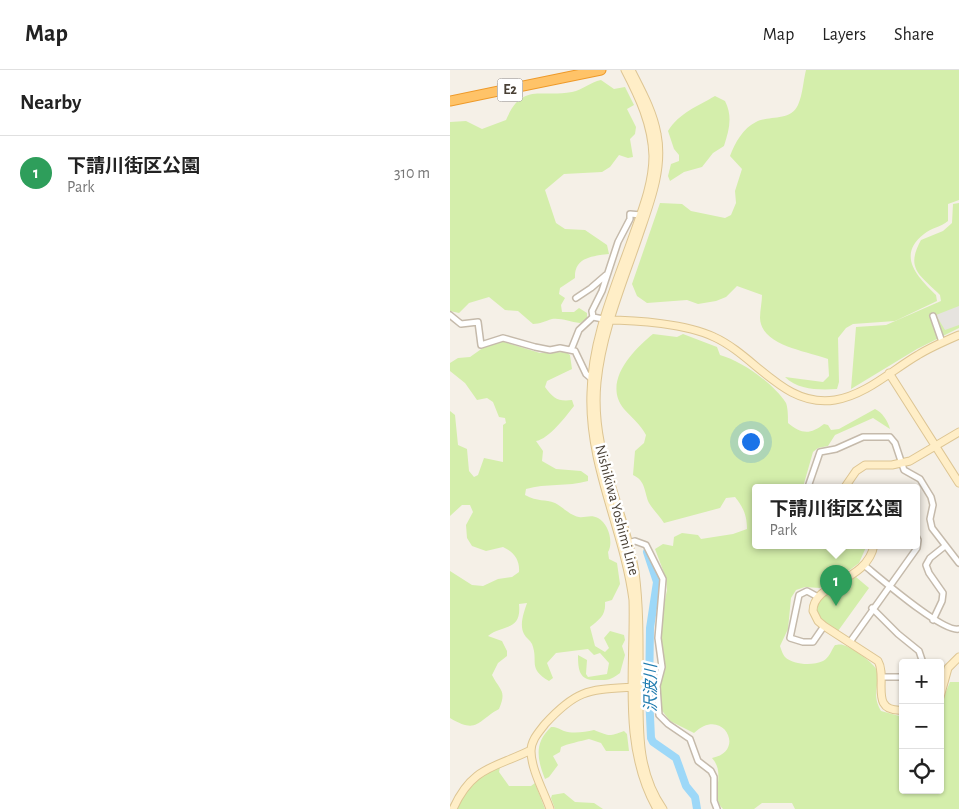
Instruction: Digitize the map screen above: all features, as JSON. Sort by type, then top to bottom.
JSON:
[{"type":"highway","name":"E2","points":[[450,101],[570,78],[601,70]]},
{"type":"main road","name":"Nishikiwa Yoshimi Line","points":[[625,70],[642,104],[652,145],[650,181],[607,320],[592,379],[591,412],[594,445],[630,577],[642,760],[654,793],[663,809]]},
{"type":"main road","name":"Nishikiwa Yoshimi Line","points":[[631,70],[654,120],[659,160],[654,189],[646,215],[607,320],[597,379],[597,427],[602,459],[628,543],[636,584],[636,752],[644,784],[657,809]]},
{"type":"main road","points":[[607,320],[679,327],[709,334],[740,353],[782,388],[799,396],[827,401],[844,398],[863,390],[942,342],[959,335]]},
{"type":"main road","points":[[889,373],[959,483]]},
{"type":"main road","points":[[847,484],[856,471],[865,465],[902,463],[918,457],[959,432]]},
{"type":"main road","points":[[872,549],[864,565],[855,574],[818,597],[813,611],[818,621],[824,626],[878,661],[883,702],[891,709],[899,710]]},
{"type":"main road","points":[[944,682],[948,668],[959,657]]},
{"type":"main road","points":[[550,809],[531,750],[537,734],[560,707],[573,697],[589,692],[636,687]]},
{"type":"main road","points":[[453,809],[471,782],[485,769],[531,750]]},
{"type":"street","points":[[571,350],[579,330],[592,317],[592,311],[602,291],[618,242],[630,219],[630,214],[641,215]]},
{"type":"street","points":[[576,298],[606,275]]},
{"type":"street","points":[[450,315],[461,324],[478,322],[481,345],[503,338],[535,347],[575,351],[586,374],[592,379]]},
{"type":"street","points":[[933,316],[942,342]]},
{"type":"street","points":[[592,317],[607,320]]},
{"type":"street","points":[[809,484],[820,452],[836,449],[863,437],[884,435],[894,439],[907,472],[920,479],[931,497],[933,505],[930,524],[959,563]]},
{"type":"street","points":[[628,543],[636,541],[646,545],[663,579],[658,638],[662,667],[657,686],[658,715],[690,739],[698,762],[711,771],[714,777],[714,802],[717,809]]},
{"type":"street","points":[[933,620],[942,601],[943,593],[929,573],[926,564],[930,558],[945,546]]},
{"type":"street","points":[[850,642],[872,608],[916,549]]},
{"type":"street","points":[[864,565],[933,620],[948,628],[959,629]]},
{"type":"street","points":[[818,597],[807,591],[799,594],[790,638],[803,642],[813,642],[824,626]]},
{"type":"street","points":[[872,608],[898,634],[919,651],[922,659]]},
{"type":"street","points":[[881,677],[899,677]]},
{"type":"green space","points":[[806,70],[959,70],[959,200],[948,204],[948,221],[927,232],[916,242],[911,258],[917,274],[936,295],[937,301],[895,321],[853,324],[846,328],[838,338],[839,382],[837,389],[802,387],[785,377],[823,382],[829,376],[828,359],[787,346],[768,335],[762,327],[760,318],[762,295],[737,286],[726,297],[716,301],[698,304],[687,300],[647,303],[637,296],[632,284],[660,203],[682,204],[691,211],[725,218],[731,215],[736,203],[735,191],[742,169],[730,156],[734,146],[743,132],[756,122],[785,116],[794,110],[801,96]]},
{"type":"green space","points":[[601,80],[614,89],[625,87],[634,105],[627,109],[636,127],[635,134],[630,139],[633,157],[628,158],[619,155],[610,167],[602,172],[564,174],[545,190],[556,223],[565,229],[585,230],[607,245],[609,254],[591,257],[581,262],[576,271],[575,278],[560,288],[559,294],[565,298],[561,305],[562,312],[574,312],[579,308],[587,313],[587,319],[580,323],[552,319],[533,324],[518,311],[505,310],[489,297],[469,303],[459,313],[450,311],[450,122],[466,121],[482,129],[506,120],[512,108],[525,96],[572,92]]},
{"type":"green space","points":[[715,96],[725,101],[730,118],[724,146],[713,153],[702,167],[684,172],[670,181],[668,176],[671,164],[679,161],[679,155],[674,149],[668,131],[683,115]]},
{"type":"green space","points":[[959,203],[959,328],[917,349],[851,389],[856,327],[886,325],[941,301],[940,295],[917,271],[914,258],[921,240],[943,231],[952,223],[953,204]]},
{"type":"green space","points":[[653,334],[677,337],[683,334],[717,347],[720,355],[738,362],[766,381],[786,403],[788,423],[801,431],[814,430],[824,424],[828,425],[831,430],[839,429],[875,409],[886,420],[890,429],[873,418],[835,435],[828,446],[818,448],[813,452],[804,484],[752,484],[752,549],[865,549],[859,563],[820,588],[805,587],[796,590],[791,598],[788,629],[780,646],[781,649],[784,656],[789,660],[809,664],[825,660],[835,645],[842,645],[857,652],[876,668],[878,677],[876,695],[878,705],[881,711],[899,716],[899,794],[944,794],[944,696],[950,682],[959,682],[959,809],[795,809],[792,803],[762,803],[754,809],[723,809],[719,804],[717,798],[718,771],[712,758],[722,754],[728,748],[729,740],[727,733],[722,727],[714,724],[705,726],[694,733],[670,721],[660,708],[659,684],[663,609],[667,590],[666,578],[655,549],[663,544],[673,546],[674,537],[682,533],[698,535],[701,539],[733,534],[747,529],[745,515],[735,497],[726,498],[720,508],[664,523],[649,503],[640,480],[633,475],[635,451],[644,443],[646,435],[639,424],[624,409],[618,399],[616,388],[618,378],[629,358]]},
{"type":"green space","points":[[501,341],[540,353],[566,352],[570,355],[572,369],[547,381],[545,387],[556,398],[572,400],[574,406],[552,432],[536,441],[543,451],[542,461],[556,469],[581,471],[588,476],[588,481],[534,487],[526,489],[525,495],[534,499],[555,503],[575,516],[595,517],[602,520],[605,524],[610,538],[609,559],[617,563],[620,584],[612,600],[605,602],[602,616],[590,627],[595,646],[605,652],[609,648],[604,638],[610,631],[624,635],[625,640],[622,646],[625,655],[620,673],[609,679],[592,680],[587,679],[581,674],[578,655],[587,660],[586,674],[588,677],[607,674],[609,663],[600,653],[594,655],[588,649],[556,653],[547,663],[553,678],[549,681],[536,668],[532,644],[522,627],[527,603],[519,604],[519,613],[514,623],[488,636],[502,641],[507,651],[507,656],[498,663],[492,675],[502,694],[499,709],[472,726],[459,723],[450,718],[450,571],[472,585],[483,586],[498,579],[512,577],[519,572],[519,568],[516,557],[503,547],[486,551],[472,546],[467,538],[466,525],[473,512],[470,505],[462,505],[450,516],[450,411],[455,415],[458,445],[467,449],[469,471],[474,477],[478,475],[484,458],[503,462],[503,425],[506,423],[505,418],[499,417],[493,402],[487,398],[477,400],[465,383],[450,371],[450,363],[458,358],[470,357],[487,345]]},
{"type":"green space","points":[[856,577],[869,588],[838,631],[821,620],[817,613],[817,607],[827,594]]},
{"type":"green space","points":[[551,727],[571,732],[594,730],[609,735],[624,731],[627,734],[629,751],[606,751],[601,743],[589,739],[566,745],[561,747],[560,752],[553,756],[558,765],[549,777],[545,779],[540,765],[539,752],[542,739]]},
{"type":"green space","points":[[500,767],[499,772],[509,786],[531,786],[535,783],[545,809],[457,809],[474,783]]},
{"type":"green space","points":[[564,793],[575,802],[594,803],[603,809],[555,809],[551,798],[552,795]]},
{"type":"shaded area","points":[[959,306],[959,325],[945,330],[936,315]]},
{"type":"waterway","name":"沢波川","points":[[647,552],[657,582],[650,628],[649,695],[651,738],[653,742],[676,758],[686,786],[695,797],[697,809]]},
{"type":"place","name":"下請川街区公園","points":[[836,606]]}]
